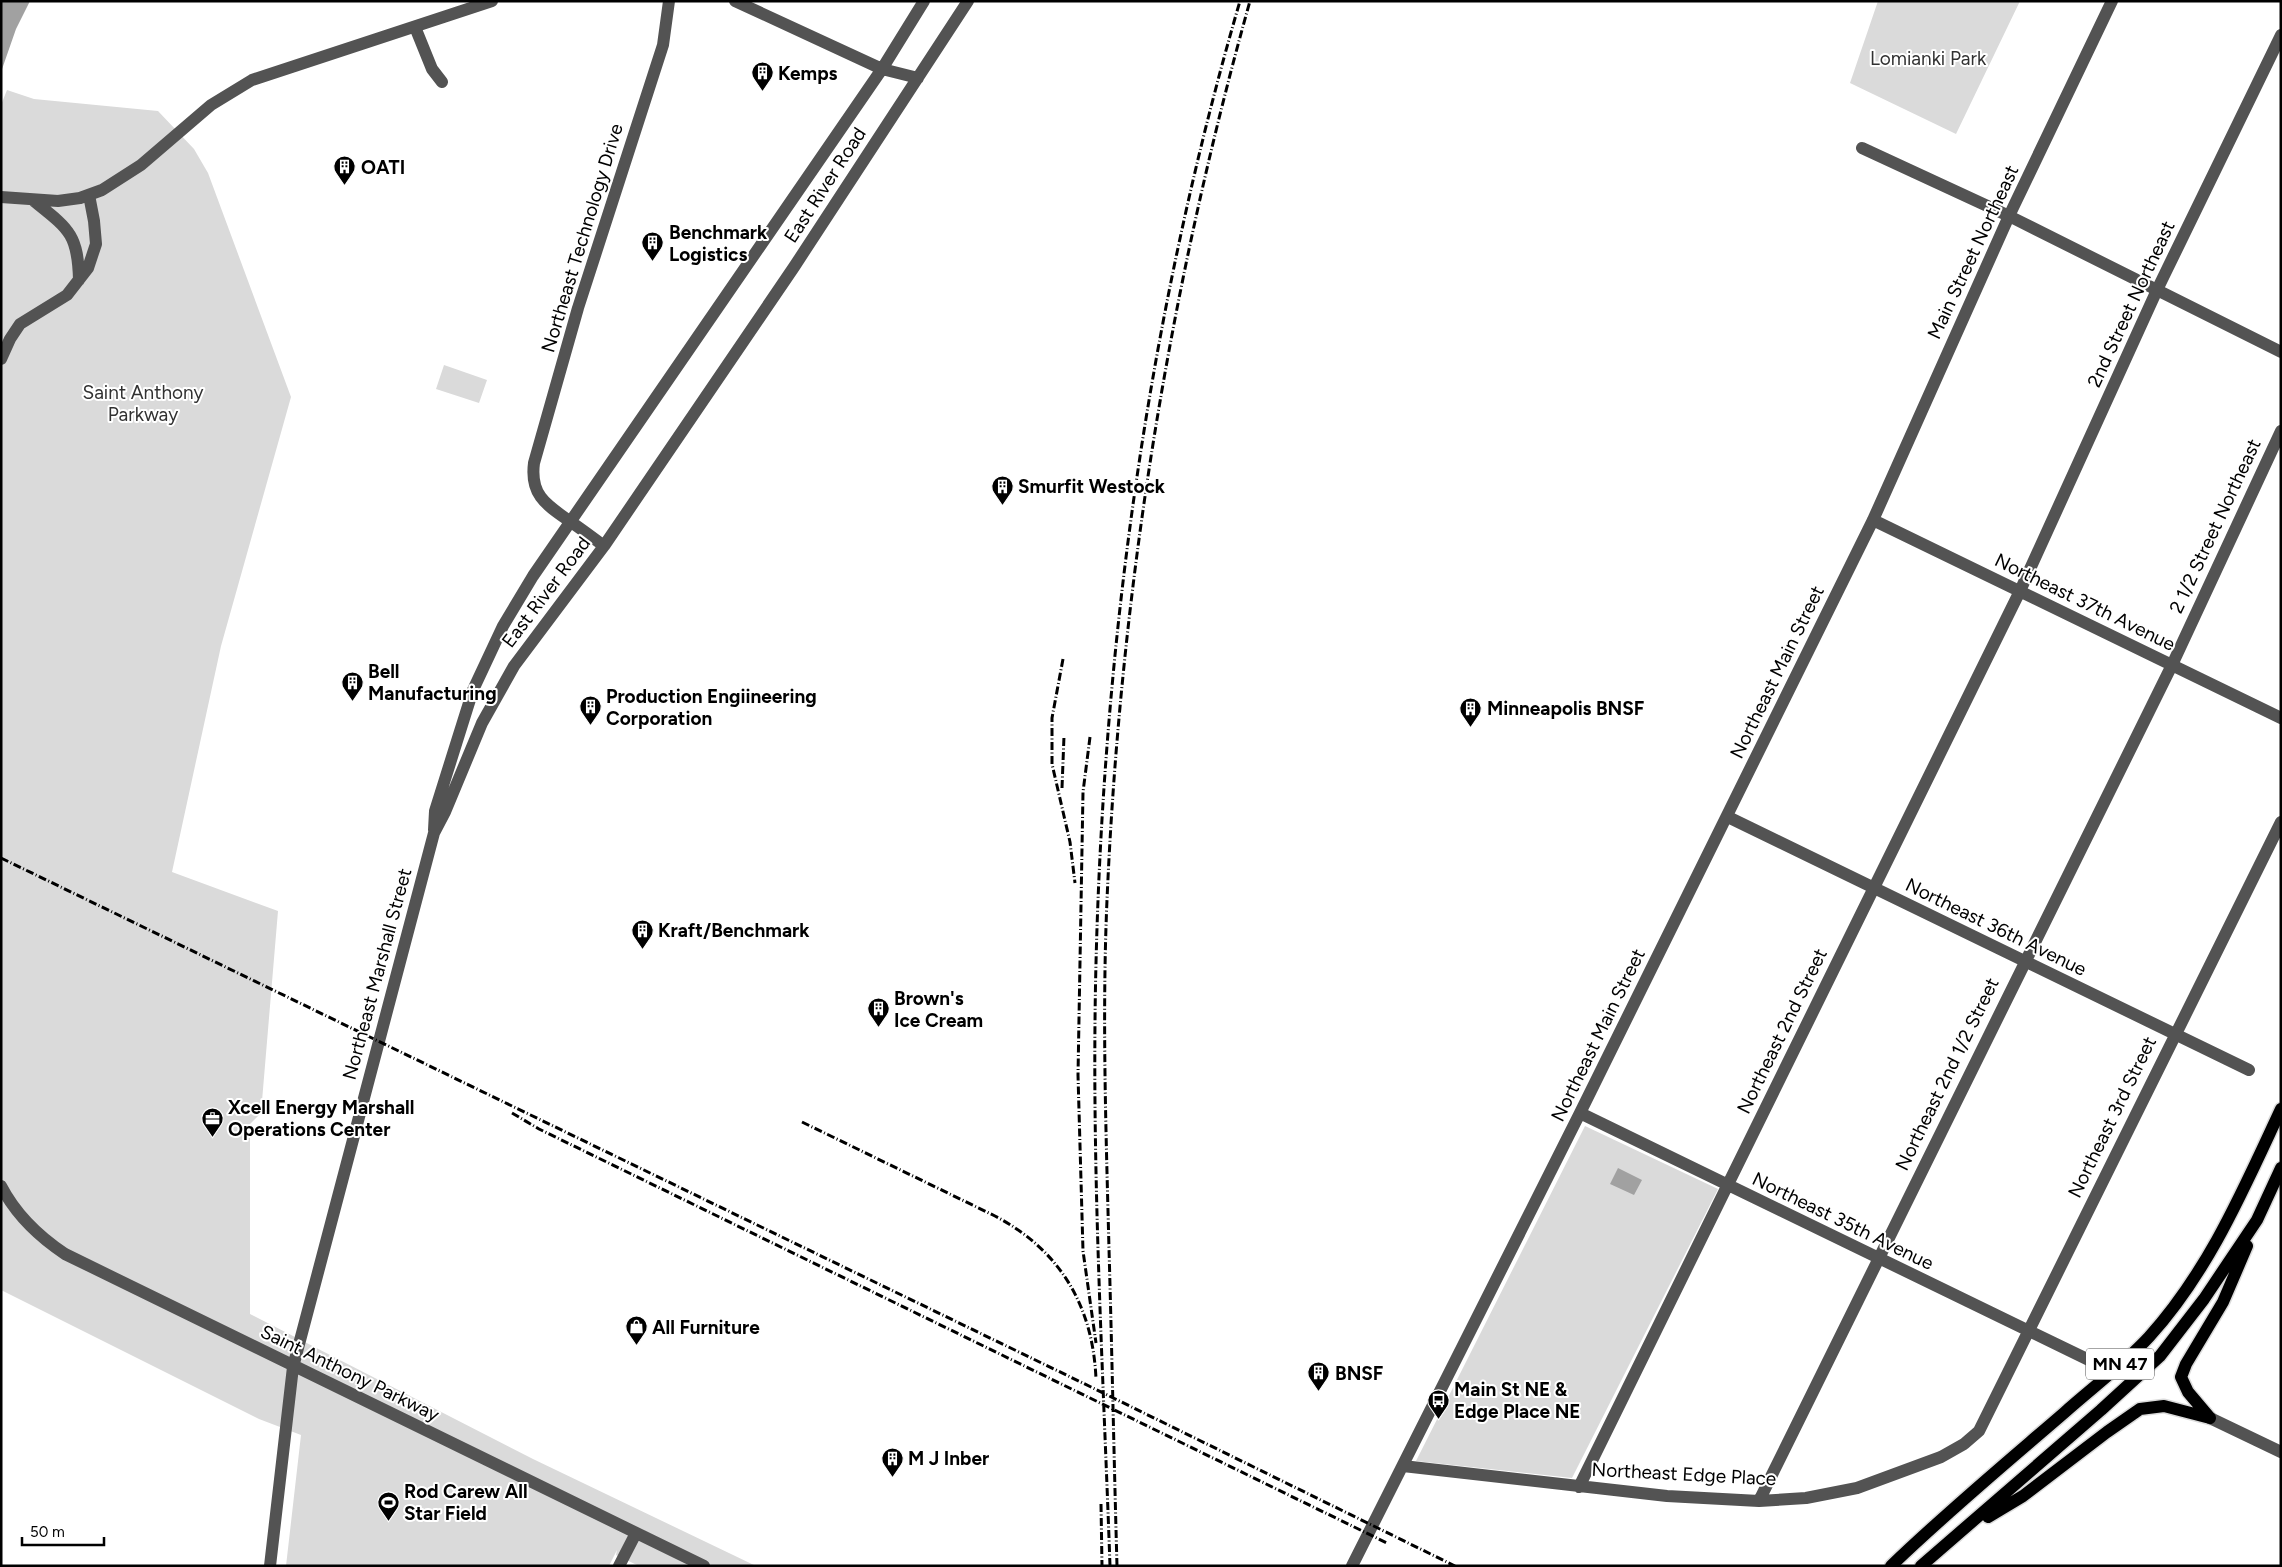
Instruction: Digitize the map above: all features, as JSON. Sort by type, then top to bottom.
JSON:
[{"type":"main road","name":"MN 47","points":[[1891,1566],[1948,1511],[2148,1338],[2178,1302],[2225,1226],[2281,1109]]},
{"type":"main road","name":"MN 47","points":[[1921,1566],[2101,1410],[2160,1356],[2204,1299],[2258,1220],[2281,1168]]},
{"type":"main road","points":[[2210,1418],[2188,1392],[2181,1377],[2186,1364],[2223,1302],[2258,1220]]},
{"type":"main road","points":[[1958,1535],[2023,1496],[2140,1409],[2164,1406],[2210,1418]]},
{"type":"street","points":[[1,197],[34,201],[64,200],[88,195],[128,174],[206,110],[248,83],[492,1]]},
{"type":"street","name":"Northeast Technology Drive","points":[[570,520],[547,505],[535,486],[533,475],[534,463],[578,308],[663,45],[669,1]]},
{"type":"street","points":[[735,1],[882,69],[918,78]]},
{"type":"street","name":"East River Road","points":[[434,833],[434,811],[473,690],[504,626],[533,576],[882,69],[924,1]]},
{"type":"street","name":"East River Road","points":[[434,833],[445,812],[482,723],[514,666],[604,546],[794,267],[968,1]]},
{"type":"street","name":"Main Street Northeast","points":[[1873,520],[2009,216],[2112,1]]},
{"type":"street","points":[[415,27],[432,69],[442,82]]},
{"type":"street","name":"2nd Street Northeast","points":[[2020,591],[2157,290],[2281,35]]},
{"type":"street","points":[[1862,148],[2009,216],[2281,352]]},
{"type":"street","points":[[1,359],[10,339],[20,324],[66,295],[88,268],[96,244],[94,221],[88,195]]},
{"type":"street","points":[[34,201],[64,225],[71,235],[79,255],[79,280]]},
{"type":"street","name":"2 1/2 Street Northeast","points":[[2172,665],[2281,430]]},
{"type":"street","points":[[570,520],[604,546]]},
{"type":"street","name":"Northeast 37th Avenue","points":[[1873,520],[2281,718]]},
{"type":"street","name":"Northeast Main Street","points":[[1352,1566],[1728,817],[1873,520]]},
{"type":"street","name":"Northeast 2nd Street","points":[[1579,1487],[2020,591]]},
{"type":"street","name":"Northeast 2nd 1/2 Street","points":[[1759,1501],[1877,1258],[2172,665]]},
{"type":"street","name":"Northeast 36th Avenue","points":[[1728,817],[2249,1070]]},
{"type":"street","name":"Northeast 3rd Street","points":[[1980,1430],[2174,1034],[2281,822]]},
{"type":"street","name":"Northeast Marshall Street","points":[[270,1566],[293,1367],[434,833]]},
{"type":"street","name":"Northeast 35th Avenue","points":[[1580,1113],[2091,1361]]},
{"type":"street","name":"Saint Anthony Parkway","points":[[1,1186],[11,1205],[29,1226],[65,1254],[293,1367],[704,1566]]},
{"type":"street","points":[[2210,1418],[2281,1452]]},
{"type":"street","name":"Northeast Edge Place","points":[[1403,1466],[1667,1496],[1759,1501],[1806,1498],[1857,1488],[1941,1457],[1964,1444],[1980,1430]]},
{"type":"street","points":[[619,1566],[636,1533]]},
{"type":"green space","name":"Lomianki Park","points":[[1878,1],[2020,1],[1956,134],[1850,83]]},
{"type":"green space","name":"Saint Anthony Parkway","points":[[7,90],[34,99],[158,111],[194,149],[208,173],[291,397],[221,646],[172,872],[278,911],[261,1113],[250,1124],[250,1314],[533,1459],[756,1566],[639,1566],[616,1555],[617,1550],[609,1566],[286,1566],[301,1435],[259,1419],[1,1290],[1,105]]},
{"type":"green space","points":[[444,365],[487,380],[479,403],[436,389]]},
{"type":"green space","points":[[1585,1126],[1718,1189],[1572,1478],[1416,1461]]},
{"type":"shaded area","points":[[1,1],[30,1],[16,29],[1,72]]},
{"type":"shaded area","points":[[1618,1168],[1642,1180],[1634,1195],[1610,1184]]},
{"type":"railway","points":[[1110,1566],[1098,1264],[1095,1114],[1096,963],[1101,841],[1109,720],[1121,598],[1137,478],[1157,357],[1180,237],[1208,119],[1240,1]]},
{"type":"railway","points":[[1117,1566],[1105,1031],[1107,900],[1123,673],[1136,559],[1172,334],[1195,222],[1221,111],[1250,1]]},
{"type":"railway","points":[[1063,659],[1052,718],[1052,764],[1070,842],[1075,883]]},
{"type":"railway","points":[[1062,788],[1064,736]]},
{"type":"railway","points":[[1090,737],[1083,792],[1078,1075],[1083,1251],[1096,1343]]},
{"type":"railway","points":[[1,858],[1091,1387],[1455,1566]]},
{"type":"railway","points":[[512,1113],[539,1129],[1387,1543]]},
{"type":"railway","points":[[802,1122],[995,1216],[1018,1230],[1038,1246],[1055,1263],[1069,1283],[1080,1304],[1088,1328],[1096,1379]]},
{"type":"railway","points":[[1101,1504],[1102,1566]]},
{"type":"place","name":"Kemps","points":[[762,92]]},
{"type":"place","name":"OATI","points":[[345,186]]},
{"type":"place","name":"Benchmark Logistics","points":[[653,262]]},
{"type":"place","name":"Smurfit Westock","points":[[1002,505]]},
{"type":"place","name":"Bell Manufacturing","points":[[352,701]]},
{"type":"place","name":"Production Engiineering Corporation","points":[[590,726]]},
{"type":"place","name":"Minneapolis BNSF","points":[[1471,727]]},
{"type":"place","name":"Kraft/Benchmark","points":[[642,949]]},
{"type":"place","name":"Brown's Ice Cream","points":[[878,1028]]},
{"type":"place","name":"Xcell Energy Marshall Operations Center","points":[[212,1137]]},
{"type":"place","name":"All Furniture","points":[[636,1346]]},
{"type":"place","name":"BNSF","points":[[1319,1392]]},
{"type":"place","name":"Main St NE & Edge Place NE","points":[[1438,1419]]},
{"type":"place","name":"M J Inber","points":[[892,1477]]},
{"type":"place","name":"Rod Carew All Star Field","points":[[388,1521]]}]
